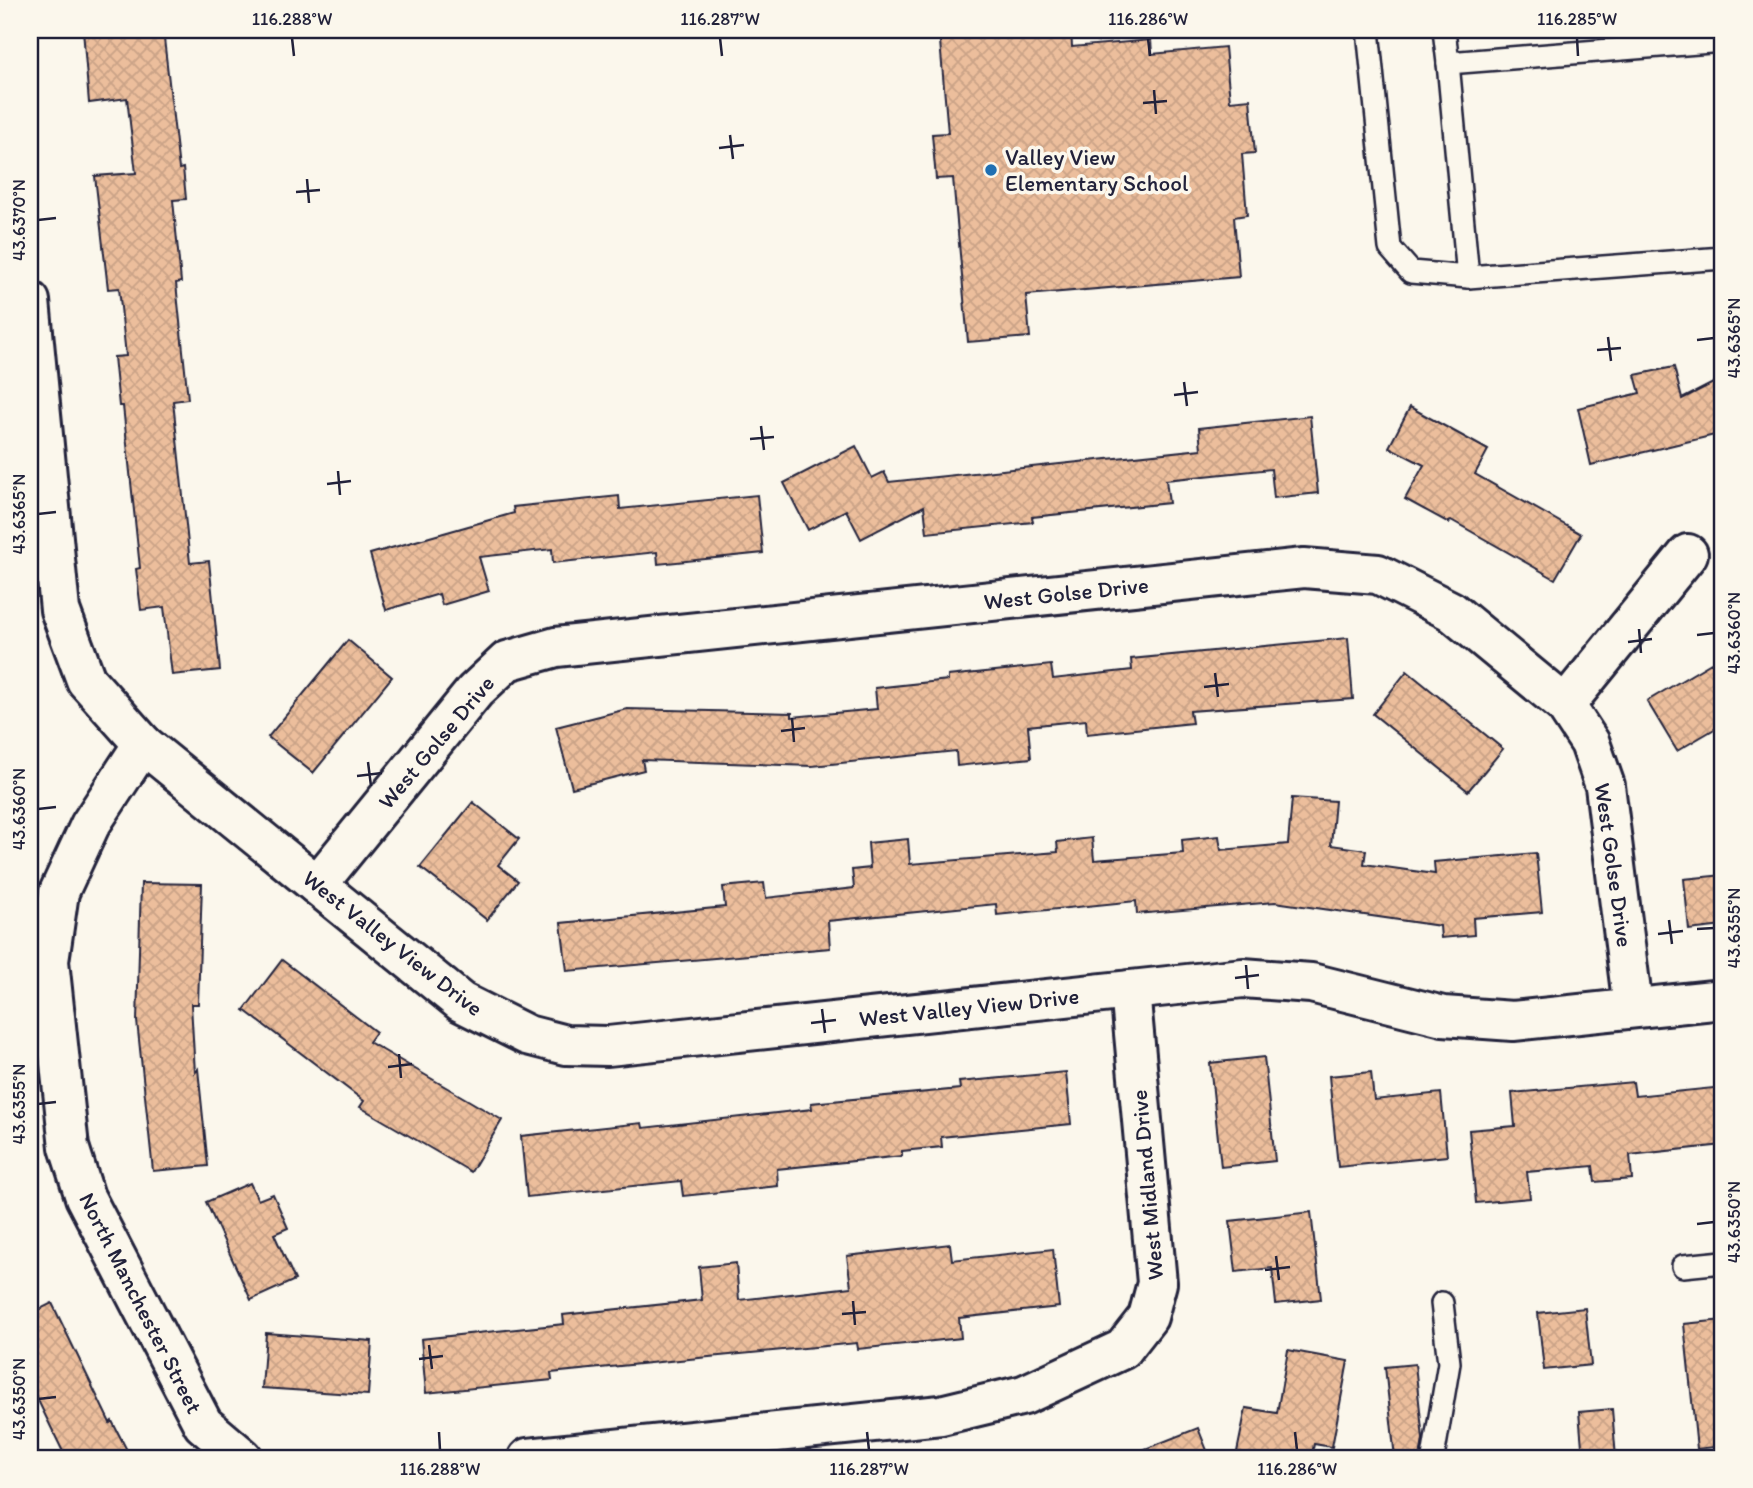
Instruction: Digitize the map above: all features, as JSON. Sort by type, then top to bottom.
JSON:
[{"type":"street","points":[[30,301],[60,610],[86,680],[143,744]]},
{"type":"street","points":[[1565,705],[1688,554]]},
{"type":"street","name":"West Golse Drive","points":[[317,885],[475,691],[506,661],[556,647],[1304,568],[1378,575],[1451,611],[1565,705],[1590,743],[1605,786],[1633,1008]]},
{"type":"street","name":"West Valley View Drive","points":[[143,744],[461,1002],[527,1035],[566,1045],[608,1046],[1243,978],[1311,983],[1443,1016],[1513,1021],[1723,999]]},
{"type":"street","name":"North Manchester Street","points":[[143,744],[90,825],[59,892],[49,961],[69,1147],[85,1197],[203,1424],[243,1458]]},
{"type":"street","name":"West Midland Drive","points":[[528,1458],[941,1415],[1024,1395],[1123,1349],[1148,1317],[1157,1283],[1130,990]]},
{"type":"lane","points":[[1368,30],[1390,248],[1411,272],[1468,277],[1723,258]]},
{"type":"lane","points":[[1444,30],[1468,277]]},
{"type":"lane","points":[[1448,63],[1666,38],[1723,41]]},
{"type":"lane","points":[[1682,1266],[1723,1262]]},
{"type":"lane","points":[[1433,1458],[1449,1363],[1442,1303]]},
{"type":"building","points":[[83,30],[163,30],[179,169],[183,168],[186,199],[173,200],[181,282],[176,283],[188,399],[173,401],[190,563],[209,561],[220,670],[172,675],[164,607],[141,610],[136,569],[140,568],[123,406],[119,406],[114,357],[126,356],[119,288],[108,289],[95,176],[136,173],[127,98],[89,103]]},
{"type":"building","points":[[939,30],[1071,30],[1072,47],[1151,40],[1152,54],[1225,47],[1230,101],[1250,99],[1255,153],[1242,154],[1247,215],[1234,217],[1239,277],[1026,295],[1030,337],[968,342],[953,178],[936,179],[932,134],[948,133]]},
{"type":"building","points":[[1674,367],[1682,399],[1723,378],[1723,433],[1591,465],[1578,408],[1640,393],[1635,375]]},
{"type":"building","points":[[1410,407],[1488,450],[1475,474],[1581,534],[1555,579],[1451,520],[1449,523],[1405,499],[1424,465],[1389,447]]},
{"type":"building","points":[[1310,416],[1318,493],[1274,498],[1271,469],[1166,480],[1169,503],[1032,517],[1033,522],[927,533],[924,506],[861,539],[846,510],[808,530],[784,483],[856,446],[872,478],[884,472],[889,482],[1201,449],[1199,428]]},
{"type":"building","points":[[757,495],[763,553],[658,564],[657,552],[553,563],[552,549],[479,557],[489,591],[442,605],[439,594],[386,610],[370,554],[514,513],[513,507],[619,496],[620,509]]},
{"type":"building","points":[[1348,638],[1353,699],[1190,711],[1192,723],[1087,734],[1086,720],[1028,726],[1031,758],[957,766],[956,751],[812,766],[642,760],[644,770],[572,788],[556,727],[627,709],[792,713],[792,717],[877,709],[875,688],[948,680],[948,676],[1051,665],[1053,679],[1132,670],[1131,659]]},
{"type":"building","points":[[348,640],[392,677],[313,773],[268,737]]},
{"type":"building","points":[[1723,656],[1723,724],[1677,751],[1647,701]]},
{"type":"building","points":[[1407,671],[1503,749],[1468,791],[1373,714]]},
{"type":"building","points":[[1292,798],[1335,801],[1331,845],[1366,850],[1364,864],[1435,874],[1434,862],[1536,853],[1542,912],[1473,918],[1474,935],[1441,938],[1440,926],[1275,902],[1137,914],[1136,901],[997,915],[996,904],[828,921],[830,948],[567,971],[561,923],[725,907],[723,887],[764,883],[766,898],[854,888],[852,870],[870,868],[868,843],[908,839],[910,864],[1058,852],[1057,842],[1092,838],[1094,860],[1183,853],[1182,840],[1219,836],[1221,850],[1288,844]]},
{"type":"building","points":[[473,802],[519,839],[498,865],[518,881],[487,920],[420,867]]},
{"type":"building","points":[[1723,875],[1723,926],[1689,930],[1684,879]]},
{"type":"building","points":[[141,883],[202,884],[198,1004],[191,1004],[195,1073],[198,1069],[208,1166],[153,1171],[137,1021]]},
{"type":"building","points":[[282,960],[376,1032],[369,1042],[502,1120],[471,1172],[360,1107],[364,1101],[244,1010]]},
{"type":"building","points":[[1264,1057],[1275,1161],[1221,1167],[1210,1063]]},
{"type":"building","points":[[1066,1072],[1071,1124],[941,1137],[942,1147],[902,1151],[902,1156],[777,1169],[778,1186],[683,1196],[681,1181],[527,1197],[521,1136],[642,1123],[643,1128],[812,1109],[811,1103],[960,1089],[959,1082]]},
{"type":"building","points":[[1371,1072],[1374,1100],[1441,1093],[1447,1156],[1338,1167],[1329,1076]]},
{"type":"building","points":[[1633,1082],[1635,1096],[1723,1087],[1723,1145],[1630,1155],[1632,1179],[1595,1182],[1593,1166],[1527,1172],[1530,1198],[1476,1203],[1469,1130],[1515,1126],[1512,1093]]},
{"type":"building","points":[[250,1183],[258,1200],[273,1194],[288,1228],[274,1234],[295,1280],[251,1300],[206,1202]]},
{"type":"building","points":[[1311,1212],[1321,1299],[1276,1304],[1272,1268],[1236,1272],[1230,1221]]},
{"type":"building","points":[[950,1244],[952,1260],[1053,1249],[1059,1307],[959,1318],[961,1338],[858,1349],[857,1343],[551,1373],[552,1380],[426,1393],[421,1339],[564,1324],[563,1315],[702,1300],[699,1267],[736,1263],[739,1300],[851,1287],[847,1256]]},
{"type":"building","points":[[52,1303],[110,1423],[112,1421],[131,1458],[66,1458],[30,1384],[30,1314]]},
{"type":"building","points":[[1585,1308],[1591,1365],[1544,1370],[1538,1313]]},
{"type":"building","points":[[1723,1320],[1723,1446],[1697,1449],[1684,1324]]},
{"type":"building","points":[[266,1333],[372,1341],[368,1395],[262,1388]]},
{"type":"building","points":[[1288,1350],[1348,1361],[1332,1447],[1314,1444],[1311,1458],[1274,1458],[1237,1452],[1246,1408],[1277,1413]]},
{"type":"building","points":[[1415,1364],[1423,1439],[1420,1458],[1395,1458],[1385,1367]]},
{"type":"building","points":[[1612,1409],[1616,1458],[1583,1458],[1579,1412]]},
{"type":"building","points":[[1198,1428],[1210,1458],[1125,1458],[1125,1457]]},
{"type":"place","name":"Valley View Elementary School","points":[[991,170]]}]
